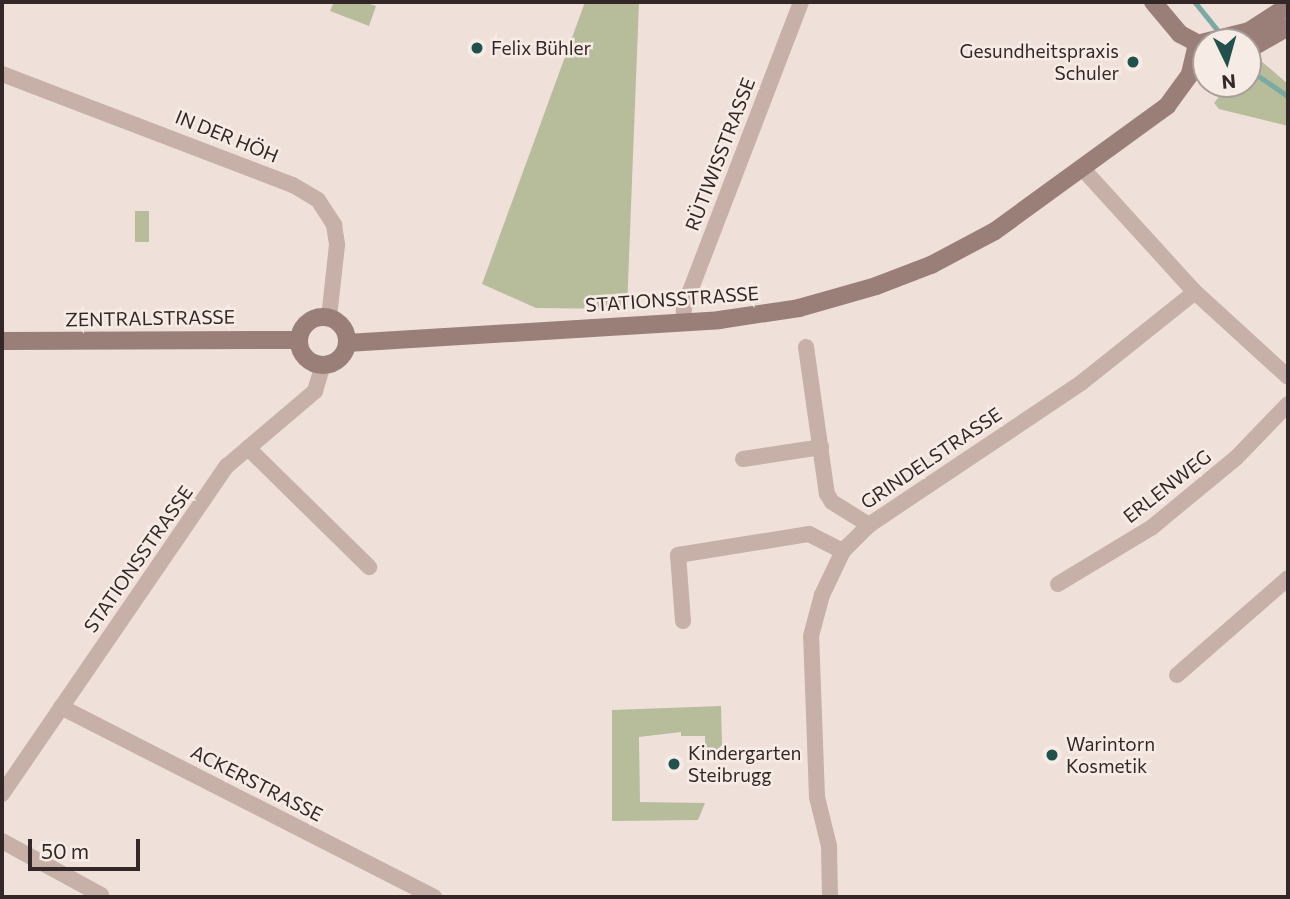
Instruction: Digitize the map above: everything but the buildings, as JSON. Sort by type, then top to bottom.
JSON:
[{"type":"main road","points":[[1153,2],[1180,34],[1192,38]]},
{"type":"main road","points":[[1262,30],[1288,6]]},
{"type":"main road","points":[[1262,38],[1288,27]]},
{"type":"main road","name":"STATIONSSTRASSE","points":[[347,343],[682,323],[799,309],[932,265],[995,231],[1082,169],[1182,91],[1192,70]]},
{"type":"main road","points":[[329,318],[341,325],[347,343],[337,360],[323,365],[306,357],[299,340],[306,324],[329,318]]},
{"type":"main road","name":"ZENTRALSTRASSE","points":[[2,341],[299,340]]},
{"type":"street","name":"RÜTIWISSTRASSE","points":[[682,323],[684,307],[801,2]]},
{"type":"street","name":"IN DER HÖH","points":[[2,74],[280,180],[318,200],[334,225],[337,245],[329,318]]},
{"type":"street","points":[[1082,169],[1195,292],[1288,377]]},
{"type":"street","name":"GRINDELSTRASSE","points":[[830,897],[829,846],[817,797],[811,636],[822,595],[843,551],[869,524],[1081,383],[1195,292]]},
{"type":"street","points":[[806,347],[832,502],[869,524]]},
{"type":"street","name":"STATIONSSTRASSE","points":[[2,794],[227,466],[314,391],[323,365]]},
{"type":"street","name":"ERLENWEG","points":[[1058,584],[1150,528],[1236,458],[1288,404]]},
{"type":"street","points":[[743,458],[821,447]]},
{"type":"street","points":[[248,448],[369,567]]},
{"type":"street","points":[[684,621],[678,555],[809,534],[843,551]]},
{"type":"street","points":[[1177,675],[1288,578]]},
{"type":"street","name":"ACKERSTRASSE","points":[[61,707],[434,897]]},
{"type":"street","points":[[2,841],[101,895]]},
{"type":"green space","points":[[334,2],[364,2],[376,6],[369,26],[330,11]]},
{"type":"green space","points":[[585,2],[639,2],[627,309],[536,308],[482,284]]},
{"type":"green space","points":[[1262,62],[1288,84],[1288,126],[1219,109],[1214,103],[1218,98],[1262,98]]},
{"type":"green space","points":[[135,211],[149,211],[149,242],[135,242]]},
{"type":"green space","points":[[721,706],[722,745],[712,755],[705,752],[705,736],[681,736],[681,732],[639,737],[640,802],[705,803],[698,820],[612,821],[612,710]]},
{"type":"waterway","points":[[1195,2],[1216,28]]},
{"type":"waterway","points":[[1262,78],[1288,96]]},
{"type":"place","name":"Felix Bühler","points":[[477,48]]},
{"type":"place","name":"Gesundheitspraxis Schuler","points":[[1133,62]]},
{"type":"place","name":"Warintorn Kosmetik","points":[[1052,755]]},
{"type":"place","name":"Kindergarten Steibrugg","points":[[674,764]]}]
